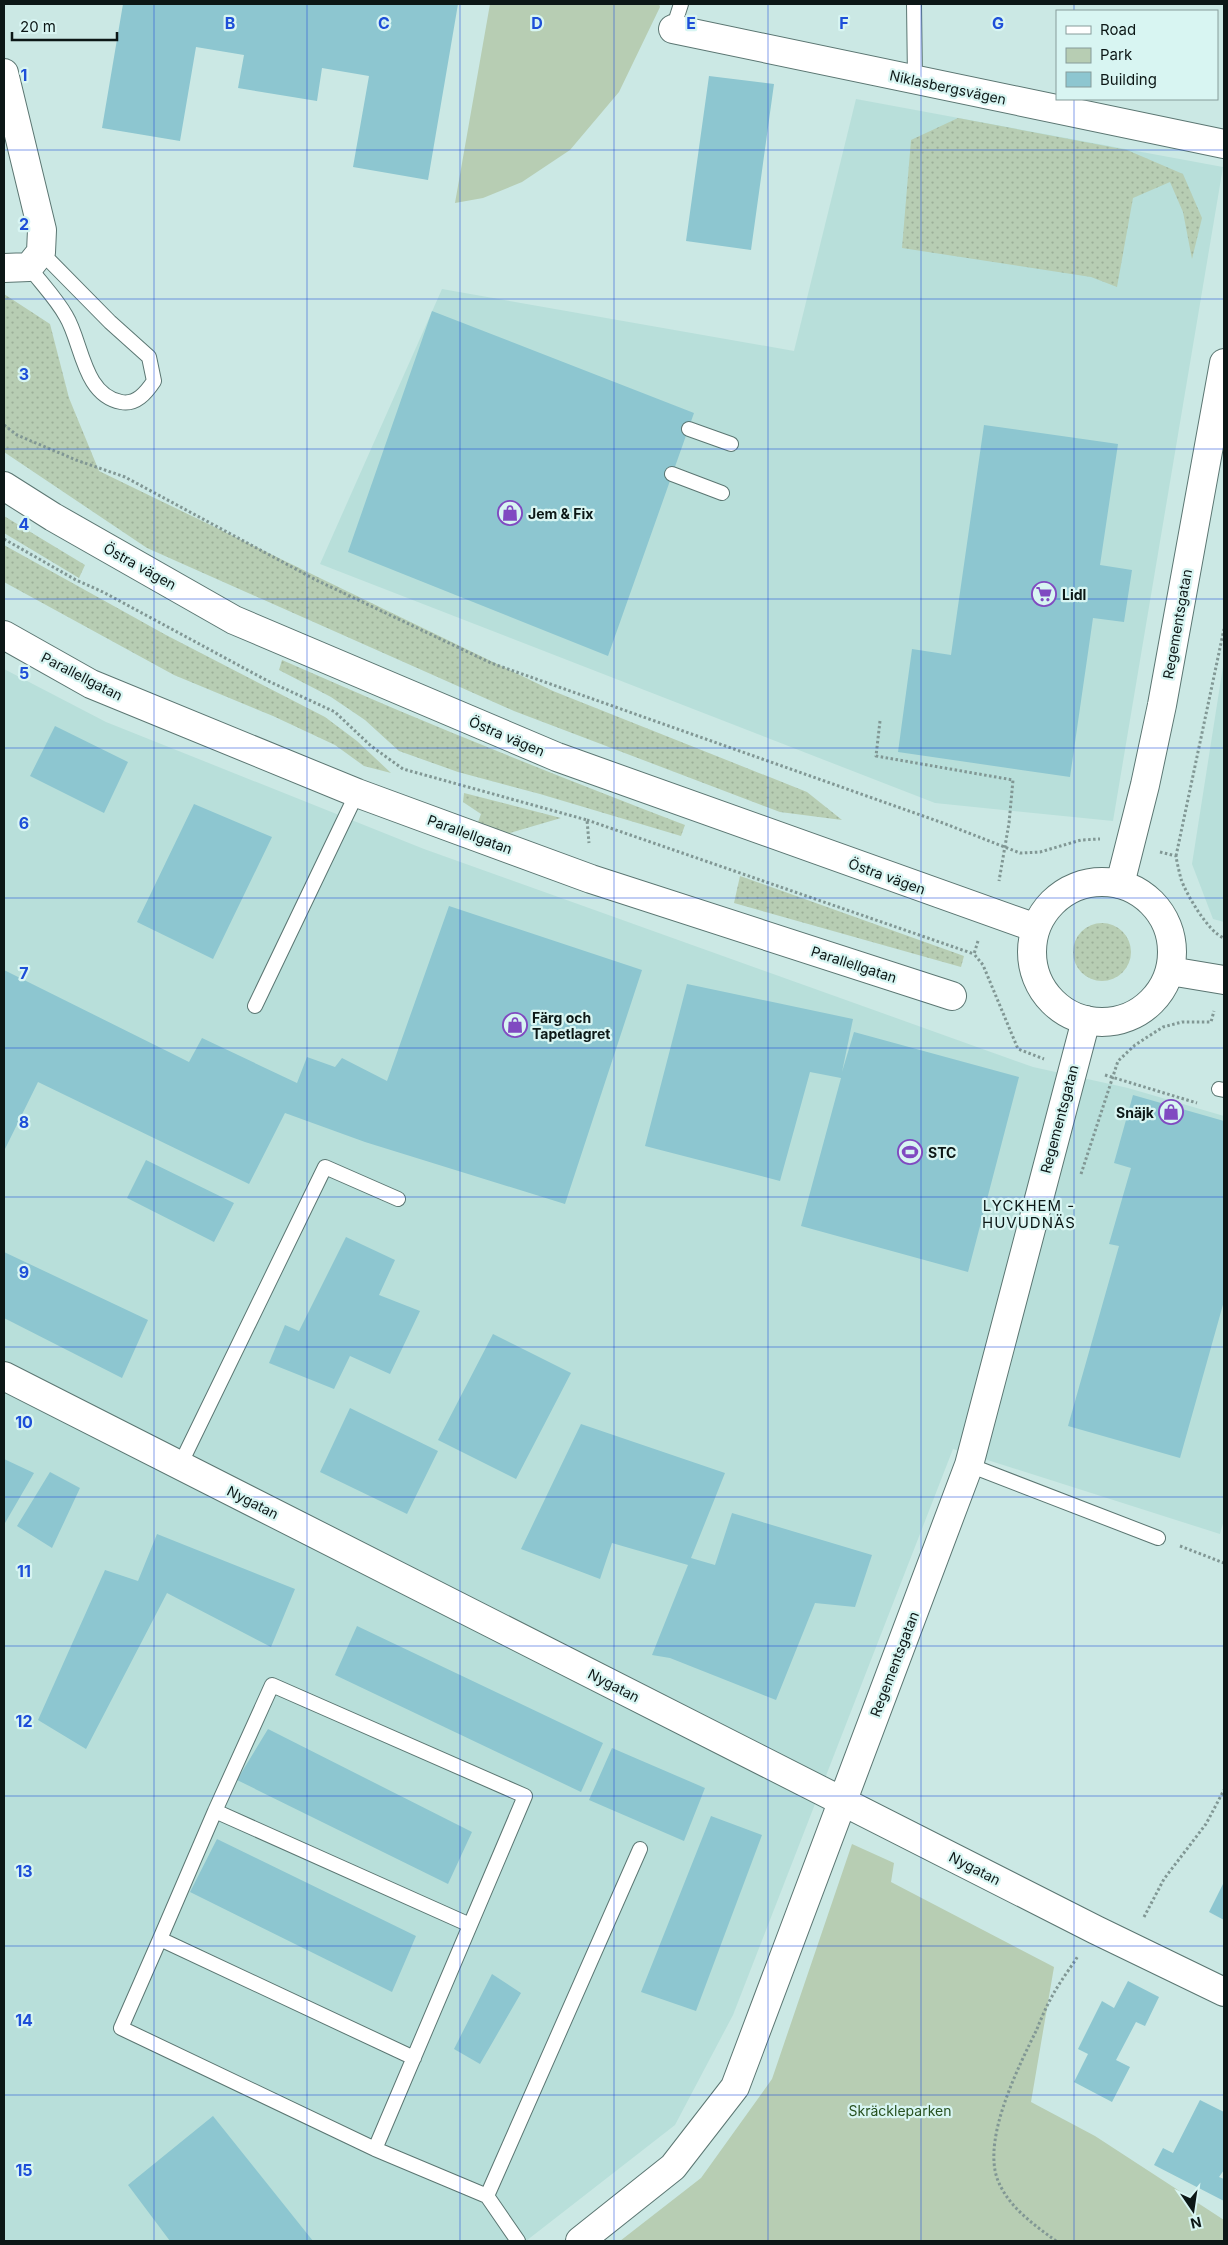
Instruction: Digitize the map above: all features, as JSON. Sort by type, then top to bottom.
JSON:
[{"type":"street","name":"Niklasbergsvägen","points":[[677,16],[915,80],[1224,144]]},
{"type":"street","points":[[4,73],[42,230],[25,262]]},
{"type":"street","name":"Regementsgatan","points":[[1120,884],[1162,705],[1224,363]]},
{"type":"street","name":"Östra vägen","points":[[4,486],[53,517],[234,620],[557,757],[1036,928]]},
{"type":"street","name":"Parallellgatan","points":[[4,635],[91,684],[357,793],[591,878],[952,996]]},
{"type":"street","points":[[1100,882],[1120,884],[1143,894],[1160,912],[1171,940],[1170,971],[1161,990],[1138,1012],[1128,1017],[1108,1022],[1086,1020],[1059,1008],[1040,985],[1033,967],[1032,957],[1036,928],[1046,909],[1060,895],[1079,885],[1100,882]]},
{"type":"street","points":[[1170,971],[1223,980]]},
{"type":"street","name":"Regementsgatan","points":[[580,2241],[673,2168],[735,2087],[969,1465],[1086,1020]]},
{"type":"street","name":"Nygatan","points":[[4,1376],[842,1802],[1224,1992]]},
{"type":"lane","points":[[914,4],[915,80]]},
{"type":"lane","points":[[25,262],[110,322],[149,358],[154,382],[143,397],[125,403],[111,400],[96,386],[78,349],[67,317],[25,262]]},
{"type":"lane","points":[[689,429],[732,444]]},
{"type":"lane","points":[[672,474],[722,493]]},
{"type":"lane","points":[[255,1006],[357,793]]},
{"type":"lane","points":[[180,1465],[325,1167],[398,1199]]},
{"type":"lane","points":[[969,1465],[1158,1538]]},
{"type":"lane","points":[[375,2149],[526,1796],[272,1685],[121,2028],[375,2149],[487,2196],[518,2241]]},
{"type":"lane","points":[[215,1811],[470,1925]]},
{"type":"lane","points":[[487,2196],[640,1850]]},
{"type":"lane","points":[[160,1939],[414,2058]]},
{"type":"path","points":[[4,425],[26,438],[76,460],[126,477],[316,580],[491,663],[943,823],[1005,848],[1032,853],[1081,840],[1100,839],[1176,856]]},
{"type":"path","points":[[4,539],[76,580],[103,592],[257,676],[335,712],[372,746],[403,769],[587,820],[974,954],[983,965],[1018,1049],[1040,1058],[1206,1105]]},
{"type":"path","points":[[1224,629],[1176,856],[1181,880],[1195,906],[1209,926],[1224,938]]},
{"type":"path","points":[[880,721],[876,756],[1013,780],[1000,876],[974,954]]},
{"type":"path","points":[[587,820],[591,878]]},
{"type":"path","points":[[1079,1180],[1118,1062],[1135,1045],[1163,1027],[1182,1022],[1211,1022],[1223,980]]},
{"type":"path","points":[[1158,1538],[1224,1563]]},
{"type":"path","points":[[1140,1924],[1164,1879],[1206,1824],[1224,1790]]},
{"type":"path","points":[[1056,2241],[1019,2212],[1005,2195],[997,2177],[995,2145],[1006,2099],[1025,2052],[1054,1992],[1096,1930]]},
{"type":"shaded area","points":[[856,99],[1223,167],[1113,821],[935,803],[320,564],[442,289],[794,351]]},
{"type":"shaded area","points":[[1224,660],[1224,922],[1213,919],[1192,864]]},
{"type":"shaded area","points":[[4,669],[106,722],[424,849],[1033,1067],[1128,1088],[1224,1116],[1224,1520],[1220,1534],[953,1449],[733,2015],[675,2125],[526,2241],[4,2241]]},
{"type":"green space","points":[[490,4],[659,4],[660,7],[619,92],[570,150],[522,182],[483,198],[455,203]]},
{"type":"green space","points":[[958,118],[1127,150],[1183,174],[1202,218],[1192,259],[1183,212],[1170,182],[1133,198],[1117,287],[1091,277],[902,248],[911,140]]},
{"type":"green space","points":[[4,294],[50,324],[69,398],[99,471],[553,691],[807,792],[842,820],[780,812],[514,711],[147,548],[4,452]]},
{"type":"green space","points":[[4,516],[85,565],[79,578],[4,533]]},
{"type":"green space","points":[[4,545],[166,635],[325,717],[357,741],[391,773],[364,766],[335,745],[273,716],[174,675],[4,582]]},
{"type":"green space","points":[[282,660],[482,745],[685,825],[681,836],[458,772],[399,751],[365,720],[331,697],[279,670]]},
{"type":"green space","points":[[464,793],[561,818],[496,837],[474,833],[481,814],[463,802]]},
{"type":"green space","points":[[740,876],[964,956],[961,967],[734,903]]},
{"type":"green space","points":[[1102,923],[1113,925],[1123,931],[1129,941],[1131,952],[1129,963],[1123,973],[1113,979],[1102,981],[1091,979],[1081,973],[1075,963],[1073,952],[1075,941],[1081,931],[1091,925]]},
{"type":"green space","name":"Skräckleparken","points":[[852,1844],[894,1863],[891,1882],[1054,1967],[1031,2102],[1095,2136],[1224,2220],[1224,2241],[620,2241],[701,2178],[772,2079]]},
{"type":"building","points":[[123,4],[458,4],[428,180],[353,167],[369,76],[322,68],[317,101],[238,88],[244,55],[196,47],[180,141],[102,128]]},
{"type":"building","points":[[709,76],[774,84],[751,250],[686,241]]},
{"type":"building","name":"Jem & Fix","points":[[432,311],[694,413],[608,656],[348,552]]},
{"type":"building","name":"Lidl","points":[[984,425],[1118,444],[1100,565],[1132,570],[1124,622],[1093,618],[1070,777],[898,752],[912,649],[951,655]]},
{"type":"building","points":[[55,726],[128,762],[104,813],[30,776]]},
{"type":"building","points":[[194,804],[272,837],[213,959],[137,922]]},
{"type":"building","points":[[449,906],[642,970],[565,1204],[365,1142],[285,1113],[249,1184],[38,1082],[4,1151],[4,970],[189,1062],[202,1038],[297,1083],[307,1057],[335,1067],[342,1058],[387,1081]]},
{"type":"building","points":[[687,984],[853,1019],[842,1072],[854,1032],[1019,1077],[968,1272],[801,1226],[841,1078],[810,1072],[780,1181],[645,1146]]},
{"type":"building","points":[[1133,1095],[1224,1121],[1224,1301],[1180,1458],[1068,1426],[1119,1246],[1109,1244],[1131,1168],[1114,1163]]},
{"type":"building","points":[[146,1160],[234,1203],[214,1242],[127,1198]]},
{"type":"building","points":[[346,1237],[395,1260],[379,1295],[420,1311],[390,1374],[350,1356],[334,1389],[269,1363],[285,1325],[299,1331]]},
{"type":"building","points":[[4,1252],[148,1320],[122,1378],[4,1318]]},
{"type":"building","points":[[493,1334],[571,1373],[516,1479],[438,1440]]},
{"type":"building","points":[[350,1408],[438,1451],[407,1514],[320,1472]]},
{"type":"building","points":[[581,1424],[725,1473],[691,1558],[715,1565],[732,1513],[872,1555],[855,1607],[815,1603],[776,1700],[670,1658],[652,1655],[688,1565],[612,1543],[600,1579],[521,1549]]},
{"type":"building","points":[[4,1459],[34,1473],[5,1523],[4,1522]]},
{"type":"building","points":[[50,1472],[80,1488],[52,1548],[17,1526]]},
{"type":"building","points":[[157,1534],[295,1589],[271,1647],[167,1593],[86,1749],[38,1720],[105,1570],[138,1581]]},
{"type":"building","points":[[357,1626],[603,1743],[581,1792],[335,1675]]},
{"type":"building","points":[[268,1729],[472,1832],[448,1884],[237,1780]]},
{"type":"building","points":[[612,1748],[705,1788],[684,1841],[589,1800]]},
{"type":"building","points":[[711,1816],[762,1835],[696,2011],[641,1992]]},
{"type":"building","points":[[217,1839],[416,1936],[392,1992],[190,1892]]},
{"type":"building","points":[[1224,1882],[1224,1920],[1209,1912]]},
{"type":"building","points":[[492,1974],[521,1993],[480,2064],[454,2049]]},
{"type":"building","points":[[1128,1981],[1159,1997],[1145,2026],[1136,2022],[1116,2060],[1130,2067],[1112,2102],[1074,2082],[1088,2054],[1078,2049],[1102,2001],[1114,2008]]},
{"type":"building","points":[[1200,2100],[1224,2112],[1224,2170],[1219,2177],[1224,2179],[1224,2201],[1154,2165],[1163,2148],[1173,2153]]},
{"type":"building","points":[[213,2116],[313,2241],[170,2241],[128,2185]]},
{"type":"place","name":"Jem & Fix","points":[[510,513]]},
{"type":"place","name":"Lidl","points":[[1044,594]]},
{"type":"place","name":"Färg och Tapetlagret","points":[[515,1025]]},
{"type":"place","name":"Snäjk","points":[[1171,1112]]},
{"type":"place","name":"STC","points":[[910,1152]]},
{"type":"district","name":"LYCKHEM - HUVUDNÄS","points":[[1029,1214]]}]
